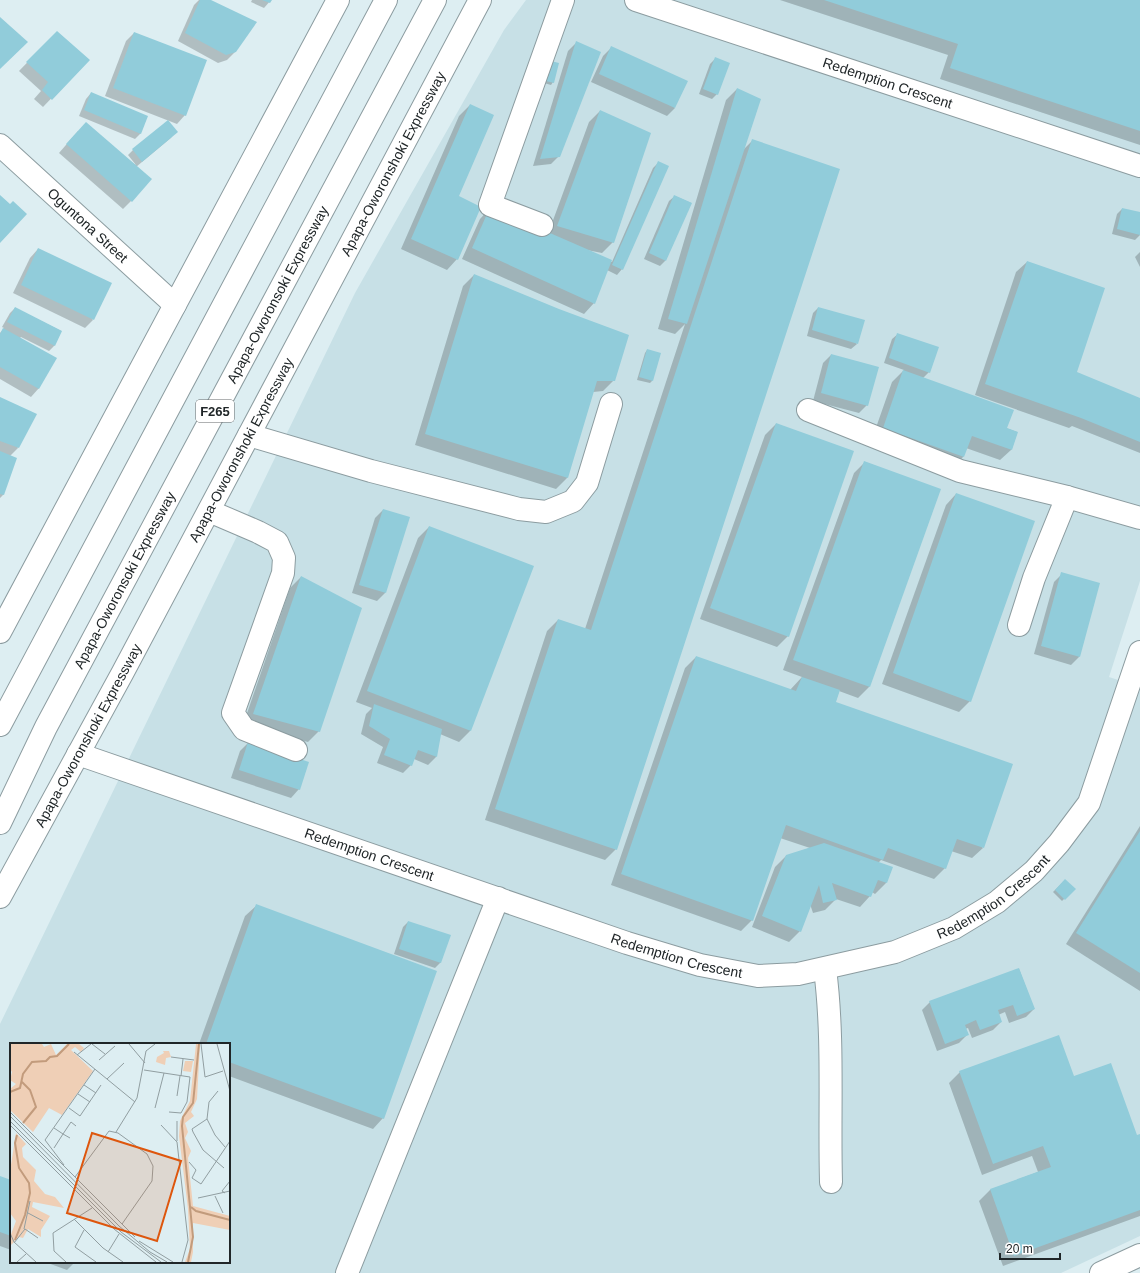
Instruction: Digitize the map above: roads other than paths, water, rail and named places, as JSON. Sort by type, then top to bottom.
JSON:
[{"type":"main road","points":[[0,632],[338,0]]},
{"type":"main road","name":"F265","points":[[0,724],[386,0]]},
{"type":"main road","name":"Apapa-Oworonsoki Expressway","points":[[0,823],[46,727],[435,0]]},
{"type":"main road","name":"Apapa-Oworonshoki Expressway","points":[[0,898],[209,511],[480,0]]},
{"type":"main road","points":[[542,225],[490,205],[563,0]]},
{"type":"main road","name":"Redemption Crescent","points":[[636,0],[1140,166]]},
{"type":"main road","name":"Oguntona Street","points":[[0,145],[175,305]]},
{"type":"main road","points":[[249,435],[371,471],[520,509],[546,512],[573,500],[587,483],[611,404]]},
{"type":"main road","points":[[808,410],[960,471],[1067,497],[1140,518]]},
{"type":"main road","points":[[1019,625],[1034,578],[1067,497]]},
{"type":"main road","points":[[209,511],[278,542],[284,558],[284,573],[233,713],[244,729],[296,750]]},
{"type":"main road","name":"Redemption Crescent","points":[[78,754],[627,943],[700,965],[758,976],[798,974],[895,952],[954,928],[997,902],[1034,871],[1059,843],[1089,803],[1140,652]]},
{"type":"main road","points":[[347,1273],[498,898]]},
{"type":"main road","points":[[824,969],[830,1006],[831,1036],[829,1104],[831,1182]]},
{"type":"main road","points":[[1101,1273],[1140,1255]]}]
